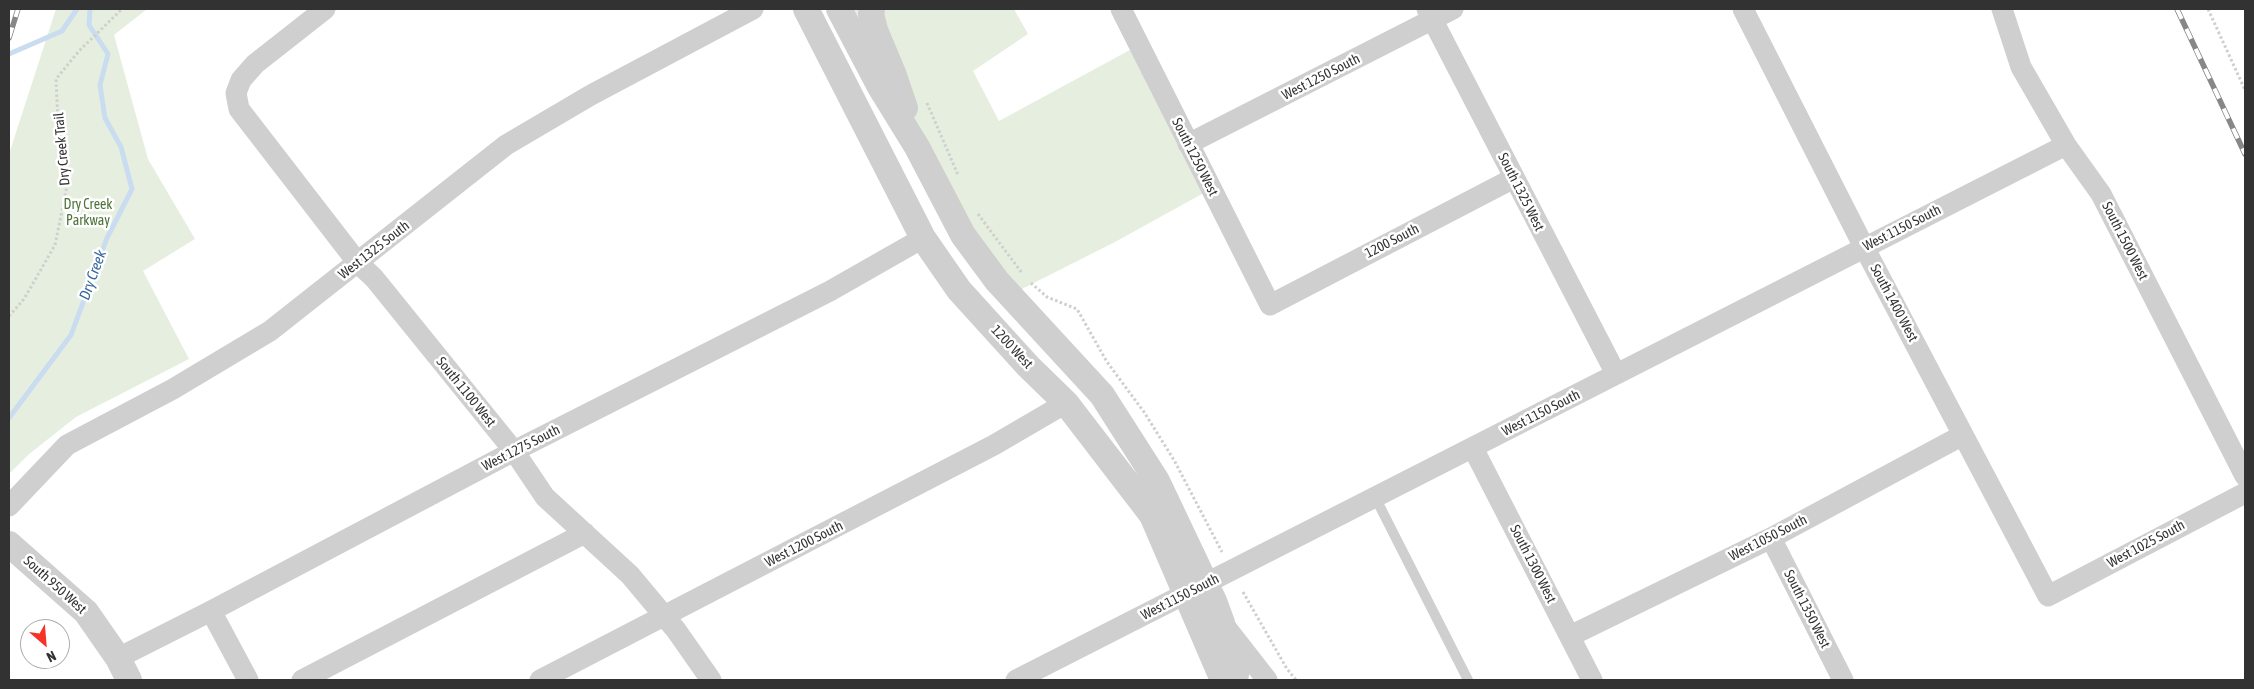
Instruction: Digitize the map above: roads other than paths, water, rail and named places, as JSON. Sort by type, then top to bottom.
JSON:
[{"type":"street","name":"South 1100 West","points":[[326,9],[255,64],[241,80],[236,93],[239,109],[358,263],[374,278],[514,451],[545,497],[630,575],[666,616],[711,680]]},
{"type":"street","name":"West 1325 South","points":[[9,506],[67,445],[173,389],[270,331],[506,145],[591,95],[753,9]]},
{"type":"street","name":"1200 West","points":[[806,9],[923,238],[959,290],[1028,366],[1066,403],[1152,515],[1196,589],[1222,623],[1238,680]]},
{"type":"street","name":"1200 West","points":[[839,9],[880,87],[917,147],[963,236],[997,281],[1102,395],[1157,481],[1196,589],[1223,680]]},
{"type":"street","points":[[872,9],[874,30],[896,81],[917,147]]},
{"type":"street","name":"South 1250 West","points":[[1121,9],[1270,305]]},
{"type":"street","name":"West 1250 South","points":[[1188,144],[1430,14],[1453,9]]},
{"type":"street","name":"South 1400 West","points":[[1743,9],[1864,246],[2048,596]]},
{"type":"street","name":"South 1500 West","points":[[2002,9],[2022,67],[2066,145],[2102,194],[2245,476]]},
{"type":"street","name":"South 1325 West","points":[[1430,14],[1616,374]]},
{"type":"street","name":"West 1150 South","points":[[1016,680],[1473,448],[1864,246],[2066,145]]},
{"type":"street","name":"1200 South","points":[[1270,305],[1514,178]]},
{"type":"street","name":"West 1275 South","points":[[123,669],[211,611],[514,451],[830,291],[923,238]]},
{"type":"street","name":"West 1200 South","points":[[540,680],[994,445],[1066,403]]},
{"type":"street","name":"West 1050 South","points":[[1570,636],[1770,538],[1963,435]]},
{"type":"street","name":"South 1300 West","points":[[1473,448],[1592,680]]},
{"type":"street","name":"West 1025 South","points":[[2048,596],[2245,493]]},
{"type":"street","points":[[302,680],[585,533]]},
{"type":"street","name":"South 1350 West","points":[[1770,538],[1843,680]]},
{"type":"street","name":"South 950 West","points":[[9,544],[86,612],[123,669]]},
{"type":"street","points":[[211,611],[248,680]]},
{"type":"street","points":[[1222,623],[1267,680]]},
{"type":"lane","points":[[1375,497],[1468,680]]},
{"type":"waterway","name":"Dry Creek","points":[[9,54],[62,31],[77,9]]},
{"type":"waterway","name":"Dry Creek","points":[[9,418],[71,335],[107,238],[132,189],[121,147],[105,118],[100,85],[108,54],[89,25],[90,9]]},
{"type":"railway","points":[[9,38],[18,9]]},
{"type":"railway","points":[[2177,9],[2245,154]]},
{"type":"park label","name":"Dry Creek Parkway","points":[[88,214]]}]
